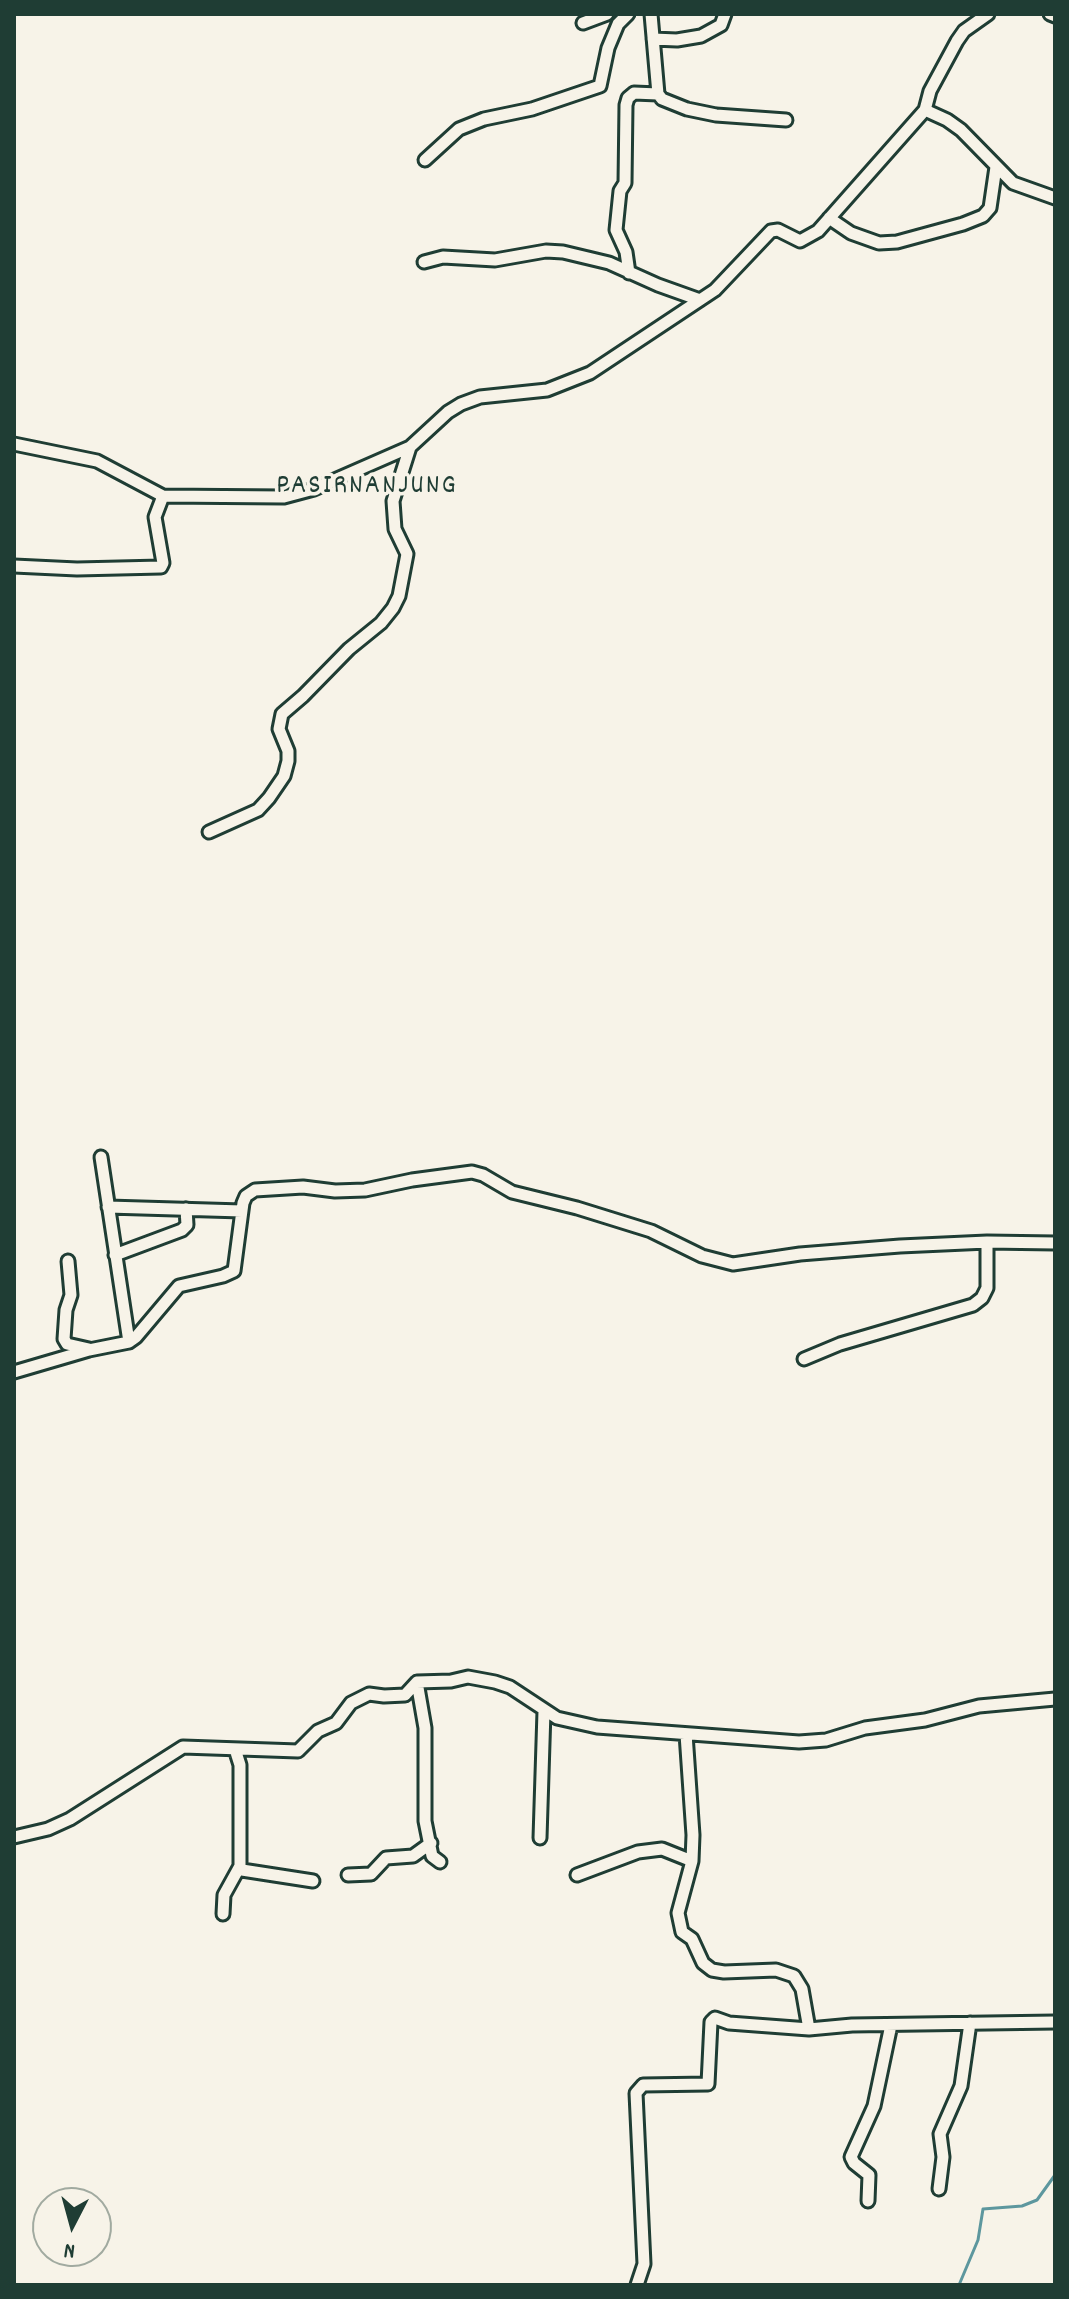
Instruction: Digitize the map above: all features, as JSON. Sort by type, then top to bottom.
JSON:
[{"type":"street","points":[[583,23],[607,14]]},
{"type":"street","points":[[425,160],[459,129],[600,86],[608,48],[618,24],[628,14]]},
{"type":"street","points":[[651,14],[658,94],[664,101],[716,115],[786,120]]},
{"type":"street","points":[[653,39],[677,40],[701,36],[721,25],[725,14]]},
{"type":"street","points":[[14,444],[97,461],[163,496],[284,497],[296,495],[410,447],[461,404],[480,397],[547,390],[590,373],[724,282],[771,231],[776,230],[793,240],[803,240],[818,231],[925,110],[936,78],[957,41],[964,31],[988,14]]},
{"type":"street","points":[[629,273],[626,252],[616,230],[620,191],[625,183],[626,105],[634,93],[658,94]]},
{"type":"street","points":[[925,110],[961,130],[1013,183],[1055,198]]},
{"type":"street","points":[[829,218],[851,233],[879,243],[897,242],[963,224],[983,216],[990,208],[996,167]]},
{"type":"street","points":[[424,262],[443,257],[495,260],[546,251],[563,252],[596,259],[700,300]]},
{"type":"street","points":[[209,832],[258,810],[269,798],[284,776],[288,761],[288,751],[279,729],[282,714],[349,649],[381,623],[393,608],[406,571],[407,552],[395,529],[393,501],[410,447]]},
{"type":"street","points":[[14,566],[160,568],[163,565],[155,517],[163,496]]},
{"type":"street","points":[[101,1157],[129,1342]]},
{"type":"street","points":[[14,1372],[129,1342],[179,1286],[223,1276],[235,1270],[242,1211],[246,1196],[255,1190],[303,1187],[335,1191],[365,1190],[472,1172],[512,1192],[651,1231],[702,1256],[733,1264],[843,1251],[987,1242],[1055,1243]]},
{"type":"street","points":[[108,1207],[242,1211]]},
{"type":"street","points":[[115,1255],[182,1230],[187,1225],[186,1209]]},
{"type":"street","points":[[804,1359],[840,1344],[973,1305],[982,1298],[987,1288],[987,1242]]},
{"type":"street","points":[[68,1261],[71,1295],[66,1310],[64,1339],[67,1344],[89,1350]]},
{"type":"street","points":[[14,1837],[48,1829],[70,1819],[183,1747],[298,1751],[318,1731],[336,1723],[351,1703],[369,1694],[405,1695],[417,1682],[468,1677],[486,1680],[510,1687],[557,1718],[597,1727],[815,1742],[865,1728],[925,1720],[979,1706],[1055,1699]]},
{"type":"street","points":[[417,1682],[425,1728],[425,1821],[432,1856],[440,1862]]},
{"type":"street","points":[[540,1838],[544,1711]]},
{"type":"street","points":[[686,1734],[693,1835],[692,1861],[678,1913],[682,1932],[692,1939],[703,1963],[717,1972],[776,1970],[794,1976],[802,1989],[809,2029]]},
{"type":"street","points":[[223,1914],[224,1895],[240,1866],[240,1765],[235,1749]]},
{"type":"street","points":[[348,1875],[371,1874],[386,1858],[413,1856],[431,1843]]},
{"type":"street","points":[[577,1875],[638,1852],[662,1849],[692,1861]]},
{"type":"street","points":[[240,1866],[244,1871],[313,1881]]},
{"type":"street","points":[[637,2285],[644,2264],[636,2103],[638,2089],[643,2085],[708,2084],[711,2029],[715,2018],[729,2023],[809,2029],[1055,2022]]},
{"type":"street","points":[[939,2189],[943,2157],[940,2134],[961,2086],[970,2023]]},
{"type":"street","points":[[868,2201],[870,2178],[851,2157],[876,2101],[891,2025]]},
{"type":"waterway","points":[[959,2285],[978,2240],[983,2209],[1022,2206],[1037,2200],[1055,2175]]},
{"type":"district","name":"PASIRNANJUNG","points":[[367,488]]}]
